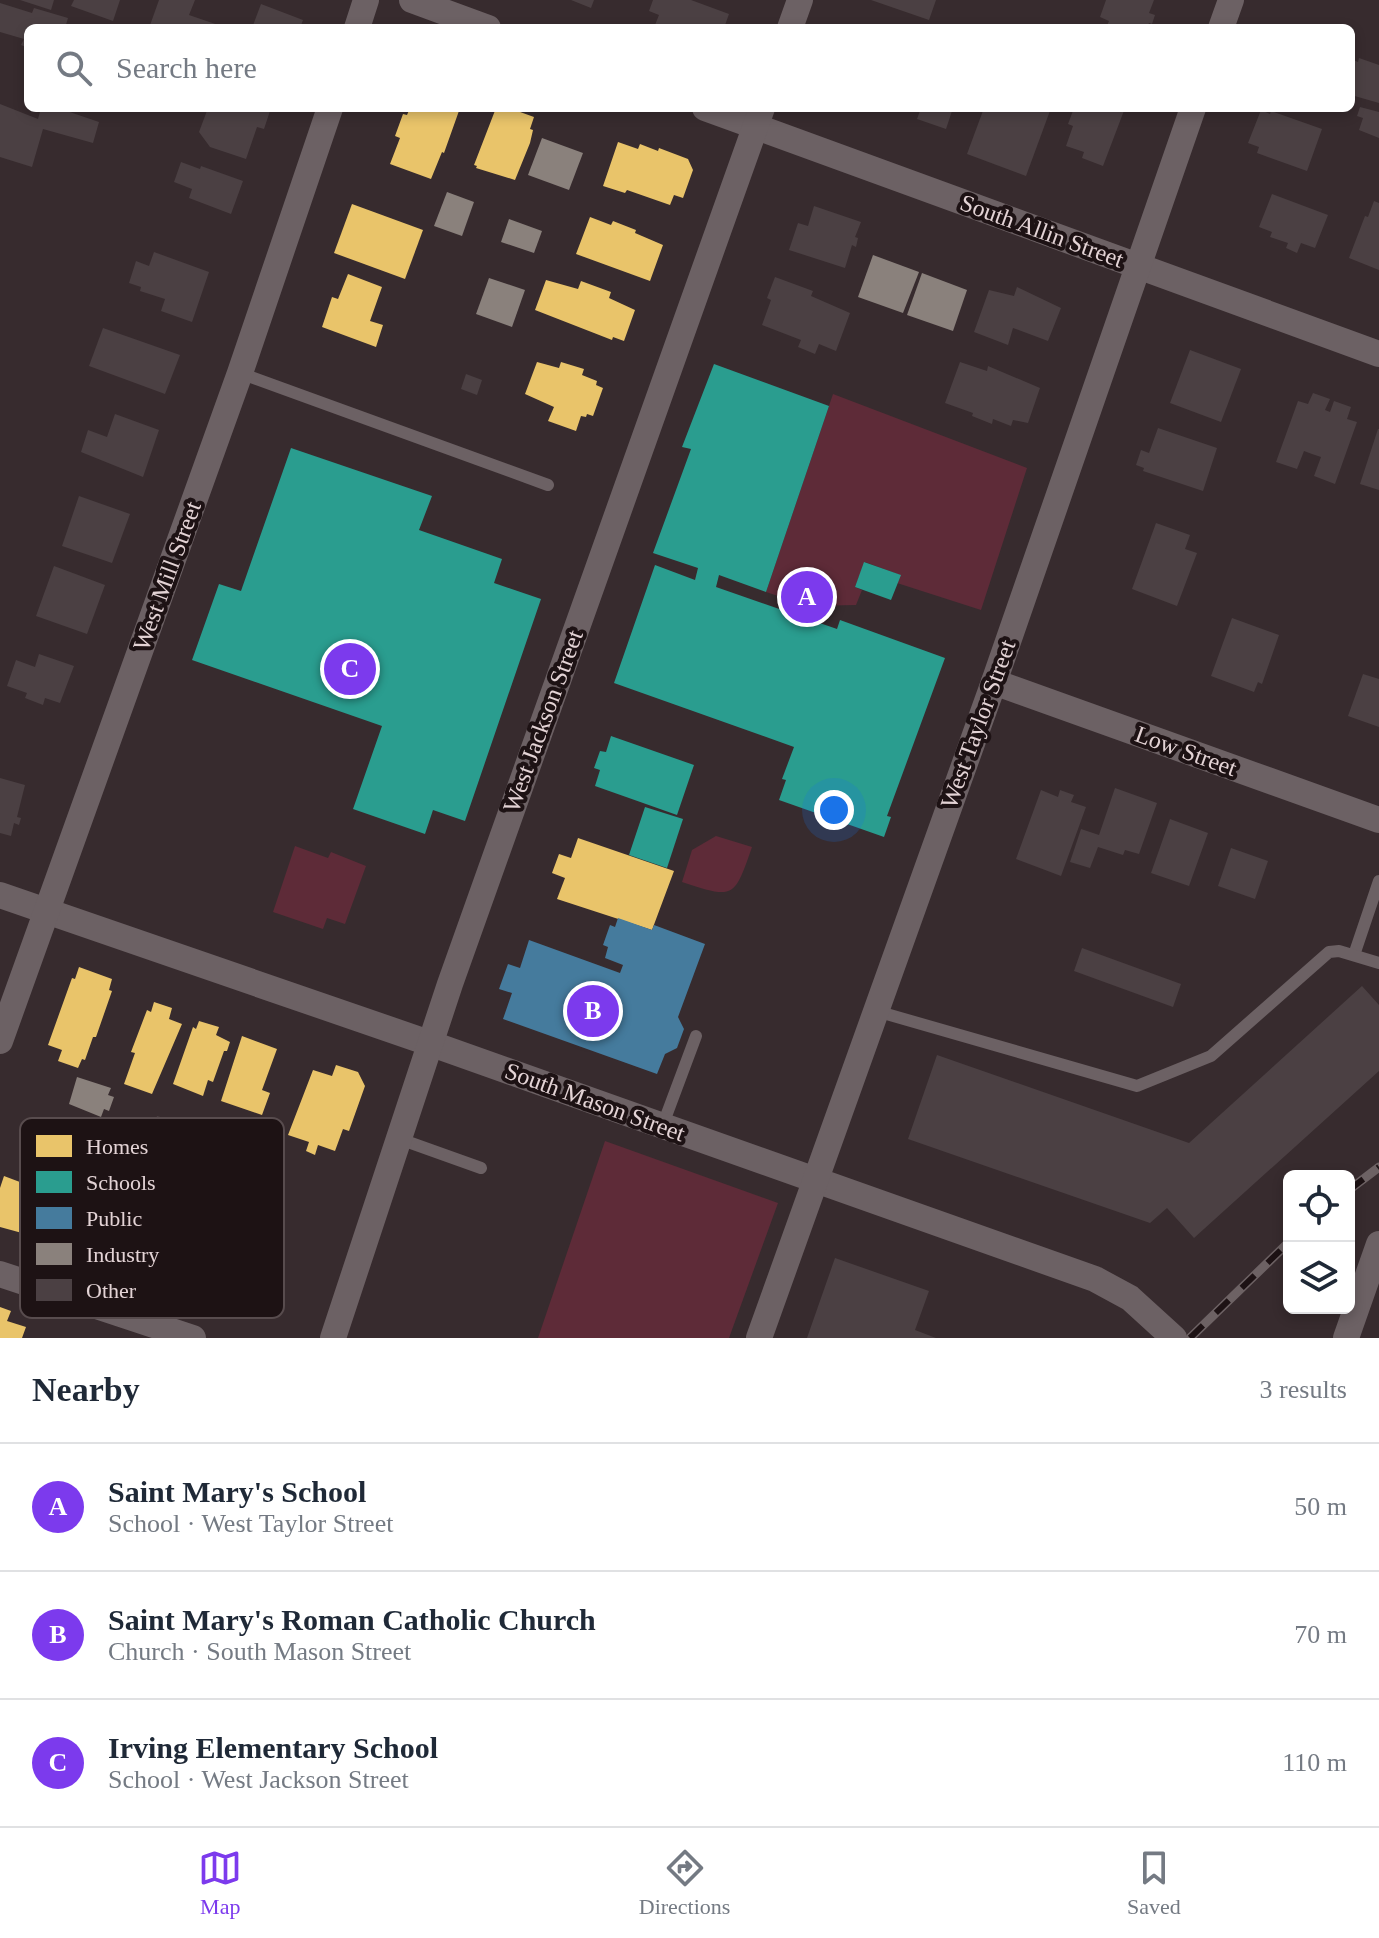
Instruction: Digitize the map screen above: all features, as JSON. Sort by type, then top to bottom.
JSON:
[{"type":"street","points":[[358,24],[366,0]]},
{"type":"street","points":[[412,0],[477,24]]},
{"type":"street","points":[[791,24],[800,0]]},
{"type":"street","points":[[1222,24],[1231,0]]},
{"type":"street","name":"West Mill Street","points":[[0,1041],[240,373],[329,112]]},
{"type":"street","name":"South Allin Street","points":[[729,112],[759,117],[1138,266],[1379,354]]},
{"type":"street","name":"West Taylor Street","points":[[759,1338],[994,682],[1192,112]]},
{"type":"street","name":"West Jackson Street","points":[[333,1338],[429,1043],[759,117]]},
{"type":"street","name":"Low Street","points":[[994,682],[1379,820]]},
{"type":"street","name":"South Mason Street","points":[[0,895],[1095,1279],[1130,1298],[1174,1338]]},
{"type":"street","points":[[1346,1338],[1379,1244]]},
{"type":"street","points":[[0,1274],[20,1281]]},
{"type":"street","points":[[133,1318],[193,1338]]},
{"type":"lane","points":[[240,373],[548,485]]},
{"type":"lane","points":[[1354,955],[1379,881]]},
{"type":"lane","points":[[876,1011],[1137,1086],[1211,1056],[1329,952],[1339,951],[1379,963]]},
{"type":"lane","points":[[662,1127],[696,1036]]},
{"type":"lane","points":[[397,1138],[481,1168]]},
{"type":"shaded area","points":[[833,394],[1027,468],[981,610],[897,583],[900,575],[865,562],[855,587],[862,590],[856,605],[808,606],[766,592]]},
{"type":"shaded area","points":[[716,836],[752,847],[736,885],[722,892],[682,882],[692,850]]},
{"type":"shaded area","points":[[295,846],[328,858],[331,852],[366,866],[345,924],[327,918],[323,929],[273,912]]},
{"type":"shaded area","points":[[605,1141],[778,1203],[729,1338],[538,1338]]},
{"type":"building: Homes","points":[[408,112],[459,112],[431,179],[390,164],[400,138],[395,136],[403,114]]},
{"type":"building: Homes","points":[[494,112],[520,112],[534,117],[530,143],[515,180],[474,165]]},
{"type":"building: Homes","points":[[618,142],[638,149],[640,144],[658,151],[659,148],[688,159],[693,170],[683,198],[674,195],[670,205],[627,190],[625,193],[603,186]]},
{"type":"building: Homes","points":[[352,204],[423,230],[405,279],[334,253]]},
{"type":"building: Homes","points":[[590,217],[611,225],[613,221],[663,245],[650,281],[576,254]]},
{"type":"building: Homes","points":[[348,274],[382,287],[370,321],[383,325],[376,347],[322,327],[332,297],[338,299]]},
{"type":"building: Homes","points":[[546,280],[578,289],[581,281],[611,292],[609,298],[635,310],[624,341],[613,337],[612,340],[535,310]]},
{"type":"building: Homes","points":[[537,362],[559,368],[561,362],[584,369],[582,375],[597,381],[596,385],[603,388],[593,416],[581,416],[576,431],[548,421],[554,407],[525,394]]},
{"type":"building: Homes","points":[[578,838],[674,871],[652,930],[557,899],[565,878],[552,873],[559,854],[571,858]]},
{"type":"building: Homes","points":[[79,967],[112,979],[109,990],[112,991],[96,1037],[93,1037],[85,1060],[82,1059],[78,1068],[58,1061],[62,1050],[48,1045],[72,978],[75,979]]},
{"type":"building: Homes","points":[[154,1002],[172,1008],[169,1019],[182,1024],[152,1094],[124,1084],[135,1053],[131,1052],[147,1010],[151,1012]]},
{"type":"building: Homes","points":[[199,1021],[219,1027],[216,1035],[230,1042],[213,1082],[208,1080],[203,1096],[173,1084],[193,1027],[196,1029]]},
{"type":"building: Homes","points":[[242,1036],[277,1049],[262,1090],[270,1093],[262,1115],[221,1101]]},
{"type":"building: Homes","points":[[336,1065],[358,1072],[365,1086],[349,1131],[343,1129],[335,1151],[318,1145],[315,1155],[306,1151],[309,1142],[288,1135],[313,1070],[332,1076]]},
{"type":"building: Homes","points":[[4,1176],[20,1182],[20,1232],[0,1227],[0,1188]]},
{"type":"building: Homes","points":[[0,1307],[11,1311],[7,1321],[26,1327],[22,1338],[0,1338]]},
{"type":"building: Schools","points":[[714,364],[829,406],[766,592],[719,575],[716,587],[837,629],[840,620],[945,658],[887,816],[891,817],[884,837],[779,800],[786,780],[782,779],[794,747],[614,683],[655,565],[695,580],[698,568],[653,553],[691,449],[682,447]]},
{"type":"building: Schools","points":[[291,448],[432,496],[419,530],[502,559],[494,583],[541,599],[465,821],[433,810],[425,834],[353,809],[382,726],[192,660],[219,584],[241,591]]},
{"type":"building: Schools","points":[[864,562],[901,575],[891,600],[855,587]]},
{"type":"building: Schools","points":[[611,736],[694,765],[677,815],[595,786],[600,770],[594,768],[600,751],[606,752]]},
{"type":"building: Schools","points":[[645,807],[683,819],[667,868],[629,855]]},
{"type":"building: Public","points":[[618,918],[652,930],[654,925],[705,944],[678,1017],[684,1029],[677,1048],[665,1054],[657,1074],[503,1019],[512,993],[499,989],[508,964],[520,968],[529,940],[620,973],[623,965],[605,958],[608,947],[603,945],[610,925],[615,927]]},
{"type":"building: Industry","points":[[542,138],[583,153],[569,190],[528,175]]},
{"type":"building: Industry","points":[[447,192],[474,202],[462,236],[434,226]]},
{"type":"building: Industry","points":[[509,219],[542,231],[534,253],[501,242]]},
{"type":"building: Industry","points":[[873,255],[919,272],[903,313],[858,297]]},
{"type":"building: Industry","points":[[922,273],[967,290],[953,331],[907,315]]},
{"type":"building: Industry","points":[[489,278],[525,290],[512,327],[476,314]]},
{"type":"building: Industry","points":[[77,1077],[111,1088],[108,1095],[114,1097],[109,1111],[104,1109],[101,1117],[69,1104]]},
{"type":"building: Other","points":[[20,0],[54,0],[51,10]]},
{"type":"building: Other","points":[[74,0],[120,0],[113,21],[71,6]]},
{"type":"building: Other","points":[[159,0],[195,0],[189,15],[215,24],[150,24]]},
{"type":"building: Other","points":[[571,0],[594,0],[591,8]]},
{"type":"building: Other","points":[[653,0],[691,0],[729,14],[725,24],[655,24],[659,15],[649,11]]},
{"type":"building: Other","points":[[871,0],[936,0],[929,20]]},
{"type":"building: Other","points":[[1106,0],[1154,0],[1149,13],[1155,15],[1152,24],[1108,24],[1109,21],[1100,17]]},
{"type":"building: Other","points":[[0,3],[32,13],[34,8],[68,18],[66,24],[24,24],[24,39],[0,32]]},
{"type":"building: Other","points":[[261,4],[303,20],[302,24],[254,24]]},
{"type":"building: Other","points":[[1359,58],[1379,65],[1379,103],[1355,96],[1355,61],[1358,62]]},
{"type":"building: Other","points":[[0,104],[38,119],[40,112],[70,112],[99,122],[93,143],[43,129],[32,167],[0,157]]},
{"type":"building: Other","points":[[1360,107],[1379,112],[1379,138],[1359,130],[1363,118],[1357,116]]},
{"type":"building: Other","points":[[206,112],[270,112],[264,129],[257,127],[246,159],[210,147],[199,132]]},
{"type":"building: Other","points":[[920,112],[952,112],[946,129],[917,119]]},
{"type":"building: Other","points":[[983,112],[1050,112],[1026,176],[967,154]]},
{"type":"building: Other","points":[[1072,112],[1123,112],[1103,166],[1082,158],[1084,152],[1066,146],[1073,126],[1068,124]]},
{"type":"building: Other","points":[[1260,112],[1274,112],[1322,129],[1307,171],[1257,153],[1259,147],[1248,143]]},
{"type":"building: Other","points":[[181,162],[243,181],[231,214],[189,198],[192,189],[174,182]]},
{"type":"building: Other","points":[[1272,194],[1328,215],[1315,248],[1301,243],[1297,253],[1286,248],[1288,243],[1270,237],[1272,232],[1259,227]]},
{"type":"building: Other","points":[[1374,201],[1379,203],[1379,270],[1349,258]]},
{"type":"building: Other","points":[[814,206],[861,222],[855,237],[858,238],[856,247],[852,245],[845,268],[789,250],[798,223],[808,226]]},
{"type":"building: Other","points":[[154,252],[209,272],[192,322],[161,311],[165,299],[140,291],[141,287],[129,283],[136,261],[149,266]]},
{"type":"building: Other","points":[[775,277],[813,291],[811,296],[850,313],[836,351],[819,344],[815,354],[798,347],[801,340],[762,325]]},
{"type":"building: Other","points":[[1017,287],[1061,308],[1048,341],[1013,328],[1008,345],[974,332],[989,290],[1014,296]]},
{"type":"building: Other","points":[[103,328],[180,355],[165,394],[89,366]]},
{"type":"building: Other","points":[[1190,350],[1241,369],[1221,422],[1170,403]]},
{"type":"building: Other","points":[[960,362],[987,371],[988,366],[1040,388],[1028,423],[1013,420],[1011,426],[993,419],[992,424],[945,403]]},
{"type":"building: Other","points":[[466,374],[482,380],[477,395],[461,389]]},
{"type":"building: Other","points":[[1313,393],[1330,399],[1325,410],[1330,412],[1334,401],[1351,407],[1347,419],[1357,422],[1335,484],[1314,476],[1321,457],[1304,451],[1297,469],[1276,462],[1298,401],[1308,404]]},
{"type":"building: Other","points":[[115,414],[159,430],[143,477],[81,452],[88,430],[107,437]]},
{"type":"building: Other","points":[[1158,428],[1217,448],[1203,491],[1143,471],[1144,468],[1136,465],[1141,450],[1149,453]]},
{"type":"building: Other","points":[[1379,429],[1379,490],[1360,484]]},
{"type":"building: Other","points":[[79,496],[130,514],[112,563],[62,546]]},
{"type":"building: Other","points":[[1156,523],[1190,535],[1185,549],[1197,553],[1177,606],[1132,589]]},
{"type":"building: Other","points":[[54,566],[105,585],[87,634],[36,616]]},
{"type":"building: Other","points":[[1232,618],[1279,635],[1262,684],[1258,682],[1254,692],[1211,676]]},
{"type":"building: Other","points":[[39,654],[74,666],[60,703],[45,698],[43,705],[25,698],[27,693],[7,686],[16,660],[35,667]]},
{"type":"building: Other","points":[[1363,674],[1379,679],[1379,727],[1348,716]]},
{"type":"building: Other","points":[[0,778],[25,785],[17,817],[21,818],[19,825],[14,823],[11,836],[0,833]]},
{"type":"building: Other","points":[[1115,788],[1157,803],[1139,854],[1125,850],[1123,855],[1098,847],[1090,868],[1070,862],[1081,829],[1099,835]]},
{"type":"building: Other","points":[[1041,790],[1058,797],[1060,790],[1074,795],[1071,802],[1086,807],[1061,876],[1016,859]]},
{"type":"building: Other","points":[[1170,819],[1208,833],[1189,886],[1151,873]]},
{"type":"building: Other","points":[[1231,848],[1268,861],[1255,899],[1218,886]]},
{"type":"building: Other","points":[[1082,948],[1181,984],[1173,1007],[1074,971]]},
{"type":"building: Other","points":[[1362,986],[1379,1005],[1379,1071],[1194,1238],[1167,1208],[1150,1223],[908,1139],[937,1055],[1189,1143]]},
{"type":"building: Other","points":[[835,1258],[929,1291],[915,1330],[936,1338],[807,1338]]},
{"type":"railway","points":[[1355,1185],[1379,1167]]},
{"type":"railway","points":[[1190,1338],[1283,1248]]},
{"type":"place","name":"Saint Mary's School","points":[[807,597]]},
{"type":"place","name":"Irving Elementary School","points":[[350,669]]},
{"type":"place","name":"Saint Mary's Roman Catholic Church","points":[[593,1011]]}]
